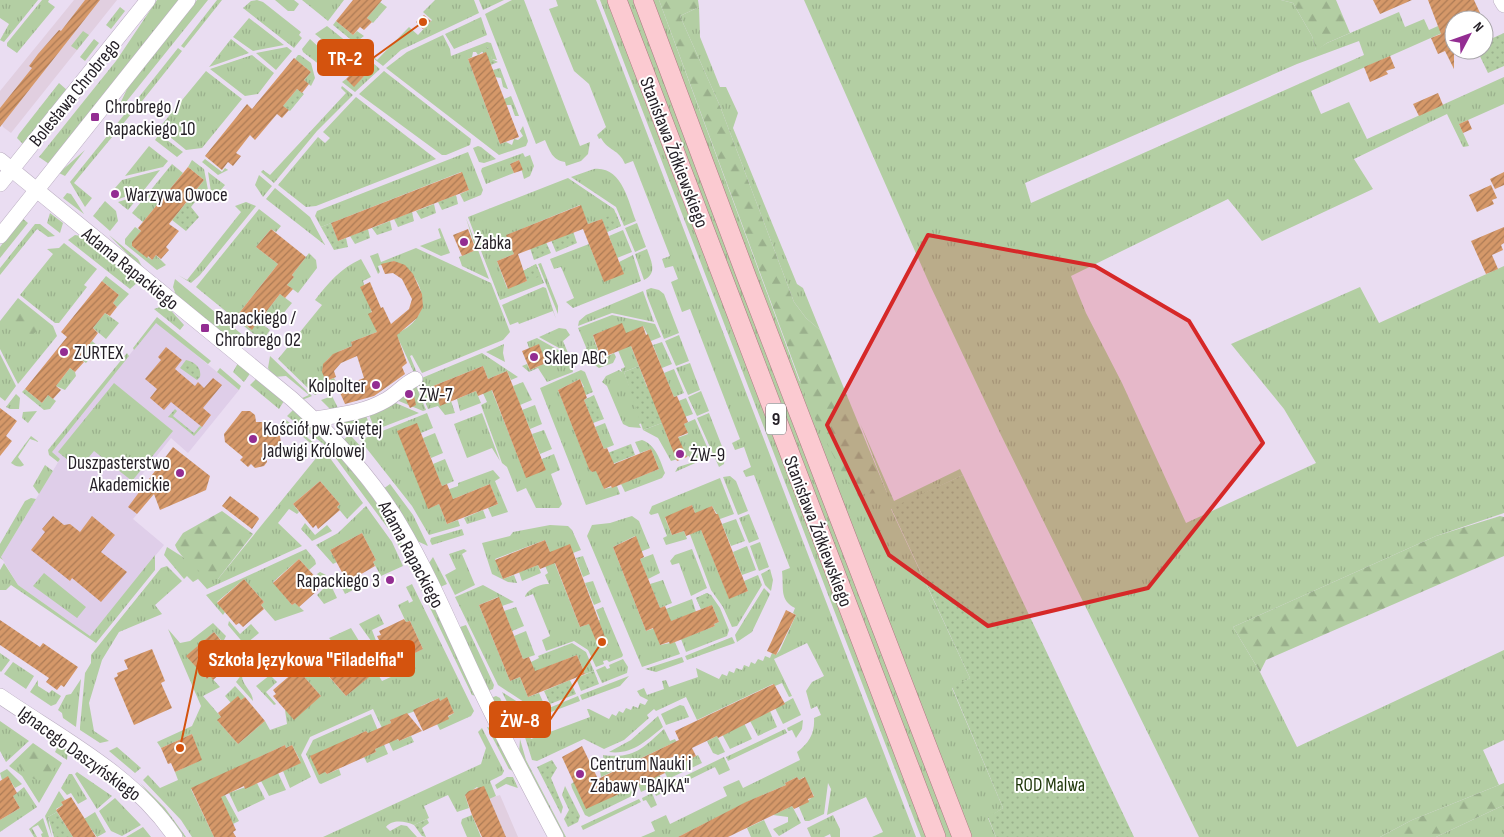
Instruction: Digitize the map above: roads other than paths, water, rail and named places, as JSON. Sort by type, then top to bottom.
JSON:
[{"type":"main road","name":"Stanisława Żółkiewskiego","points":[[617,0],[936,837]]},
{"type":"main road","name":"Stanisława Żółkiewskiego","points":[[643,0],[746,278],[962,837]]},
{"type":"street","name":"Bolesława Chrobrego","points":[[0,184],[6,165],[148,0]]},
{"type":"street","name":"Bolesława Chrobrego","points":[[0,236],[188,0]]},
{"type":"street","points":[[1501,0],[1504,5]]},
{"type":"street","name":"Adama Rapackiego","points":[[6,165],[35,191],[314,419],[360,468],[400,524],[493,716],[556,837]]},
{"type":"street","name":"Bolesława Chrobrego","points":[[48,176],[46,189],[52,205]]},
{"type":"street","points":[[314,419],[353,413],[374,406],[390,398],[415,379]]},
{"type":"street","name":"Ignacego Daszyńskiego","points":[[0,696],[129,784],[156,811],[176,837]]},
{"type":"place","name":"TR-2","points":[[423,22]]},
{"type":"place","name":"Chrobrego / Rapackiego 10","points":[[95,117]]},
{"type":"place","name":"Warzywa Owoce","points":[[115,194]]},
{"type":"place","name":"Żabka","points":[[464,242]]},
{"type":"place","name":"Rapackiego / Chrobrego 02","points":[[205,328]]},
{"type":"place","name":"ZURTEX","points":[[64,352]]},
{"type":"place","name":"Sklep ABC","points":[[534,357]]},
{"type":"place","name":"Kolpolter","points":[[376,385]]},
{"type":"place","name":"ŻW-7","points":[[409,394]]},
{"type":"place","name":"Kościół pw. Świętej Jadwigi Królowej","points":[[253,439]]},
{"type":"place","name":"ŻW-9","points":[[680,454]]},
{"type":"place","name":"Duszpasterstwo Akademickie","points":[[180,473]]},
{"type":"place","name":"Rapackiego 3","points":[[390,580]]},
{"type":"place","name":"ŻW-8","points":[[602,642]]},
{"type":"place","name":"Szkoła Językowa \"Filadelfia\"","points":[[180,748]]},
{"type":"place","name":"Centrum Nauki i Zabawy \"BAJKA\"","points":[[580,774]]},
{"type":"park label","name":"ROD Malwa","points":[[1050,784]]}]
